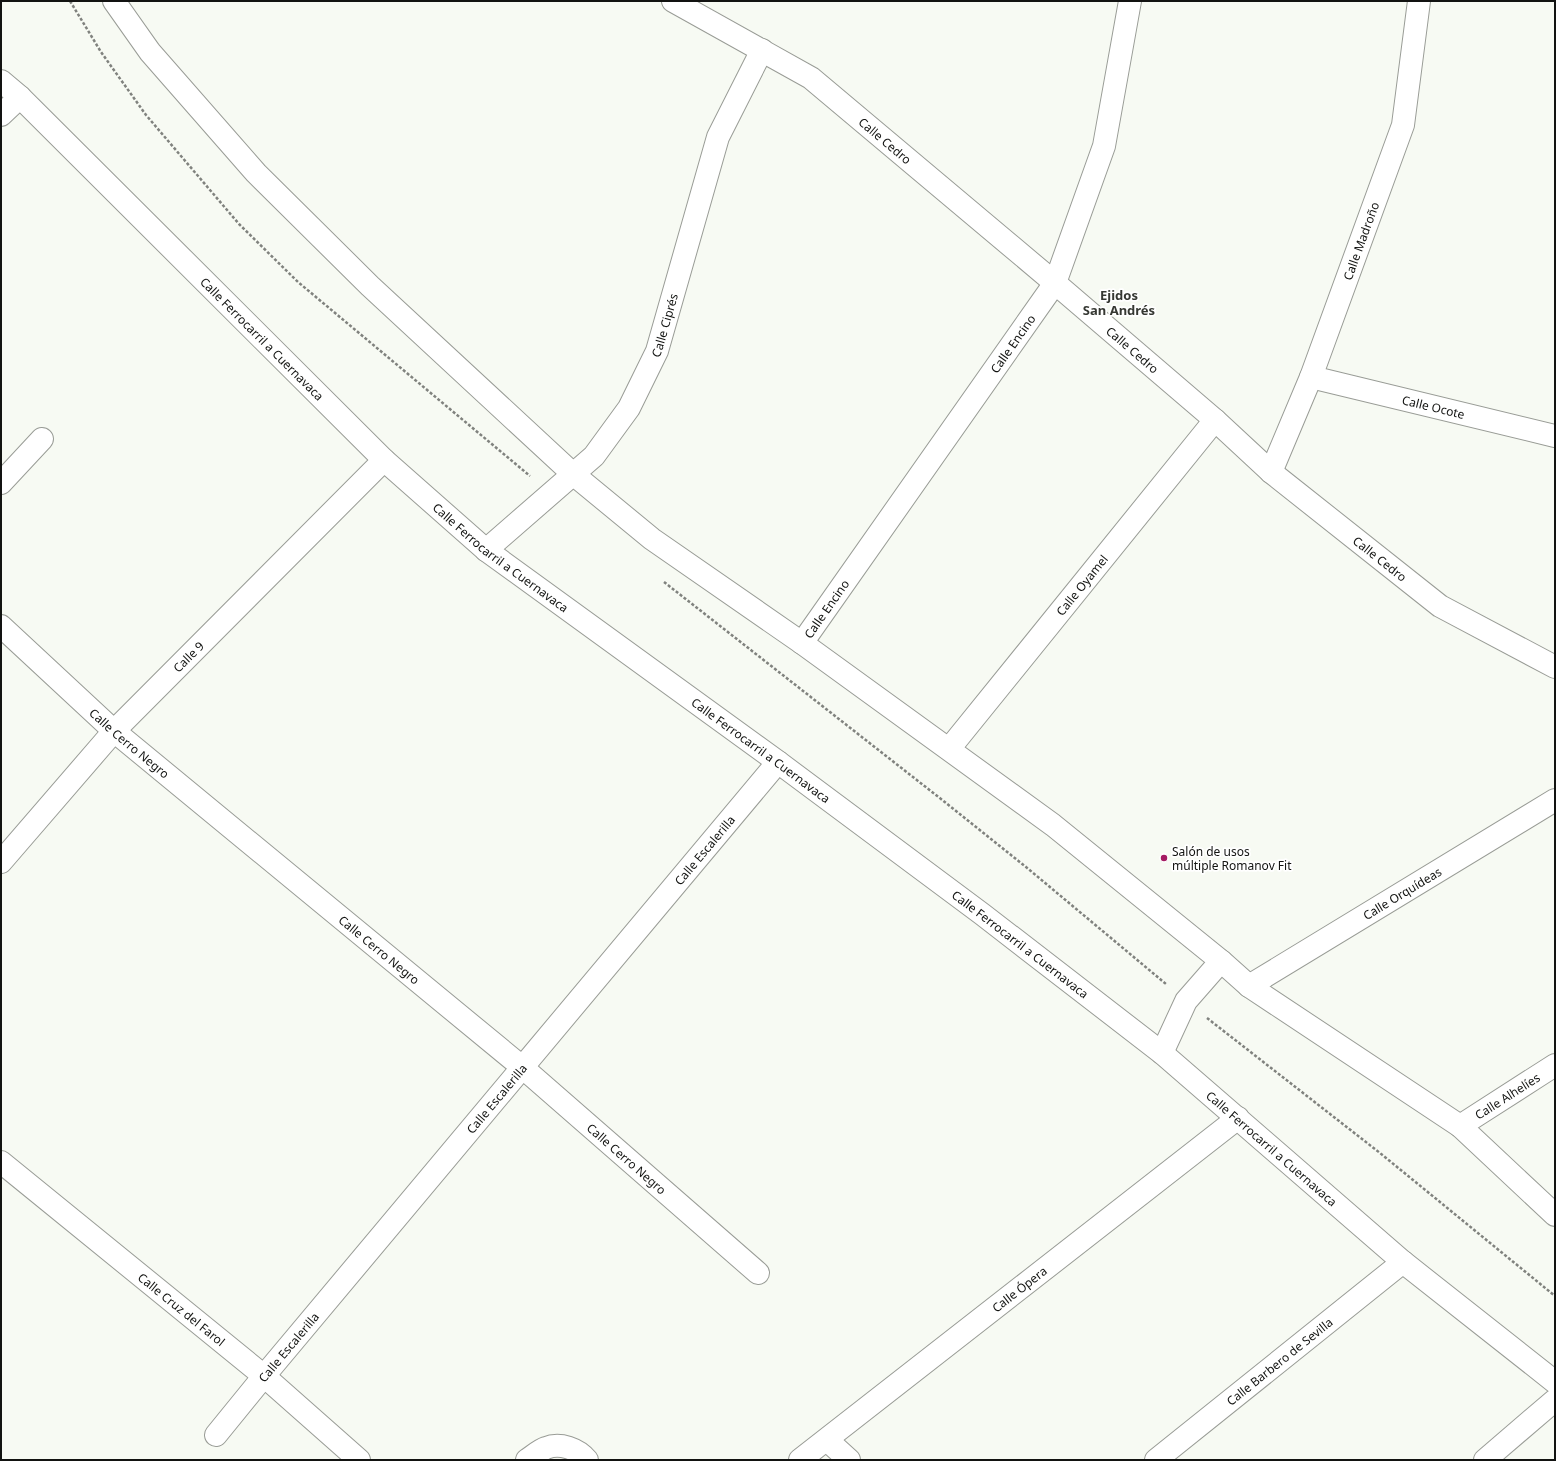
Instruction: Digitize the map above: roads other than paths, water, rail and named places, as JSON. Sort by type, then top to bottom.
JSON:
[{"type":"street","points":[[114,1],[150,52],[256,173],[370,286],[573,474],[652,539],[802,643],[1053,825],[1221,961],[1249,986],[1460,1126],[1555,1215]]},
{"type":"street","name":"Calle Cedro","points":[[673,1],[811,78],[1215,420],[1271,472],[1440,606],[1555,667]]},
{"type":"street","name":"Calle Encino","points":[[802,643],[1055,283],[1104,146],[1130,1]]},
{"type":"street","name":"Calle Madroño","points":[[1271,472],[1311,377],[1403,125],[1419,1]]},
{"type":"street","name":"Calle Ciprés","points":[[486,550],[594,456],[630,408],[657,351],[718,136],[762,50]]},
{"type":"street","name":"Calle Ferrocarril a Cuernavaca","points":[[1,81],[20,97],[384,460],[486,550],[778,762],[982,914],[1162,1053],[1403,1262],[1555,1382]]},
{"type":"street","points":[[1,115],[20,97]]},
{"type":"street","name":"Calle Ocote","points":[[1311,377],[1555,436]]},
{"type":"street","name":"Calle Oyamel","points":[[949,749],[1215,420]]},
{"type":"street","points":[[1,483],[42,439]]},
{"type":"street","name":"Calle 9","points":[[1,862],[114,731],[384,460]]},
{"type":"street","name":"Calle Cerro Negro","points":[[1,626],[114,731],[522,1067],[758,1273]]},
{"type":"street","name":"Calle Escalerilla","points":[[216,1436],[264,1376],[778,762]]},
{"type":"street","name":"Calle Orquídeas","points":[[1249,986],[1555,800]]},
{"type":"street","points":[[1162,1053],[1186,1001],[1221,961]]},
{"type":"street","name":"Calle Alhelíes","points":[[1460,1126],[1555,1065]]},
{"type":"street","name":"Calle Ópera","points":[[800,1460],[1238,1118]]},
{"type":"street","name":"Calle Cruz del Farol","points":[[1,1162],[264,1376],[358,1460]]},
{"type":"street","name":"Calle Barbero de Sevilla","points":[[1156,1460],[1403,1262]]},
{"type":"street","points":[[1485,1460],[1555,1400]]},
{"type":"street","points":[[827,1440],[849,1460]]},
{"type":"street","points":[[527,1460],[547,1448],[560,1445],[573,1449],[583,1455],[587,1460]]},
{"type":"place","name":"Salón de usos múltiple Romanov Fit","points":[[1164,858]]},
{"type":"district","name":"Ejidos San Andrés","points":[[1119,302]]}]
